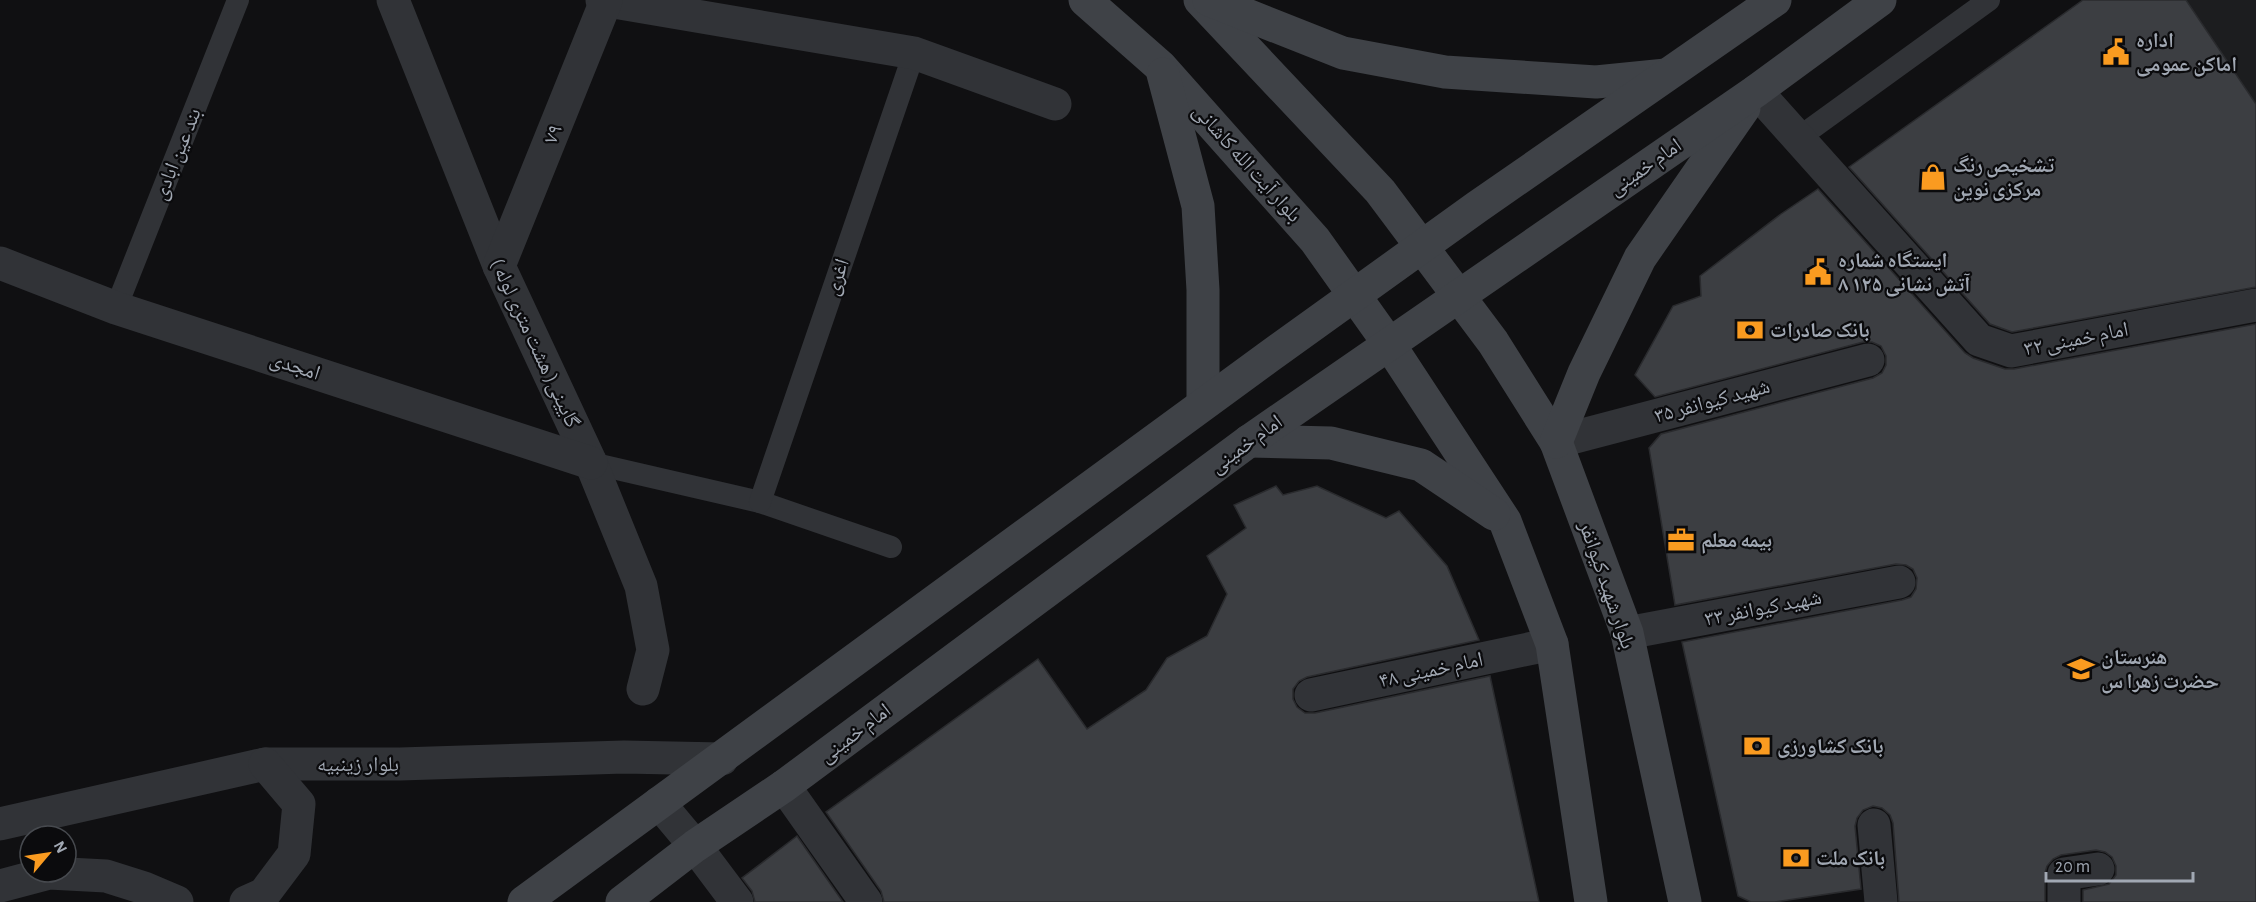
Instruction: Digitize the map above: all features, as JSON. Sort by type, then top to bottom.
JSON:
[{"type":"main road","name":"بلوار آیت الله کاشانی","points":[[1085,0],[1161,67],[1315,240],[1389,344]]},
{"type":"main road","points":[[1200,0],[1380,191],[1460,295]]},
{"type":"main road","points":[[1209,0],[1343,53],[1445,72],[1596,82],[1667,75]]},
{"type":"main road","points":[[524,902],[723,759],[1422,246],[1775,0]]},
{"type":"main road","name":"امام خمینی","points":[[622,902],[695,846],[784,786],[1249,441],[1756,91],[1880,0]]},
{"type":"main road","points":[[1161,67],[1198,206],[1203,290],[1203,405]]},
{"type":"main road","points":[[1556,442],[1598,343],[1640,258],[1756,91]]},
{"type":"main road","name":"بلوار شهید کیوانفر","points":[[1460,295],[1493,342],[1556,442],[1627,633],[1685,902]]},
{"type":"main road","points":[[1389,344],[1505,521],[1552,644],[1591,902]]},
{"type":"main road","points":[[1249,441],[1331,443],[1421,465],[1505,521]]},
{"type":"street","name":"گایینی( هشت متری لوله )","points":[[393,0],[499,266],[591,463],[641,586],[653,650],[643,689]]},
{"type":"street","name":"۷۹","points":[[499,266],[604,0]]},
{"type":"street","points":[[604,0],[914,52],[1055,104]]},
{"type":"street","name":"امام خمینی ۳۲","points":[[1756,91],[1978,340],[2011,351],[2256,305]]},
{"type":"street","name":"امجدی","points":[[0,263],[116,308],[591,463]]},
{"type":"street","name":"شهید کیوانفر ۳۵","points":[[1556,442],[1868,360]]},
{"type":"street","name":"شهید کیوانفر ۳۳","points":[[1627,633],[1899,582]]},
{"type":"street","name":"امام خمینی ۴۸","points":[[1311,695],[1552,644]]},
{"type":"street","name":"بلوار زینبیه","points":[[0,824],[265,764],[400,764],[624,757],[723,759]]},
{"type":"street","points":[[246,902],[264,894],[294,854],[299,804],[265,764]]},
{"type":"street","points":[[784,786],[866,902]]},
{"type":"street","points":[[659,803],[737,902]]},
{"type":"street","points":[[1873,900],[1874,825]]},
{"type":"street","points":[[2064,902],[2064,874],[2098,869]]},
{"type":"street","points":[[0,886],[49,873],[106,876],[177,902]]},
{"type":"lane","name":"بند عین ابادی","points":[[116,308],[238,0]]},
{"type":"lane","points":[[1797,139],[1989,0]]},
{"type":"lane","name":"اغری","points":[[760,502],[914,52]]},
{"type":"lane","points":[[591,463],[760,502],[891,547]]},
{"type":"shaded area","points":[[2186,0],[2256,0],[2256,104]]},
{"type":"building","points":[[2083,0],[2186,0],[2256,104],[2256,287],[2012,332],[1990,324],[1849,167]]},
{"type":"building","points":[[1818,189],[1965,353],[2005,369],[2256,324],[2256,902],[2083,902],[2083,890],[2109,884],[2116,875],[2116,866],[2112,857],[2096,850],[2061,855],[2053,859],[2045,873],[2045,902],[1899,902],[1893,823],[1890,815],[1882,808],[1873,806],[1863,810],[1855,826],[1861,889],[1775,902],[1751,902],[1738,896],[1682,642],[1902,600],[1911,597],[1916,589],[1917,578],[1913,569],[1906,565],[1896,564],[1675,605],[1649,448],[1661,434],[1873,378],[1882,373],[1886,365],[1886,356],[1881,346],[1872,342],[1863,342],[1655,397],[1635,375],[1673,306],[1701,296],[1700,276],[1781,214]]},
{"type":"building","points":[[1276,486],[1283,495],[1317,486],[1386,518],[1399,511],[1447,566],[1479,640],[1307,677],[1299,681],[1293,689],[1293,699],[1297,707],[1305,713],[1315,713],[1490,676],[1539,902],[884,902],[881,891],[826,812],[1038,659],[1087,729],[1146,690],[1167,658],[1207,636],[1227,594],[1207,556],[1246,528],[1234,505]]},
{"type":"building","points":[[797,836],[843,902],[755,902],[752,891],[742,878]]},
{"type":"place","name":"اداره اماکن عمومی","points":[[2116,52]]},
{"type":"place","name":"تشخیص رنگ مرکزی نوین","points":[[1933,177]]},
{"type":"place","name":"ایستگاه شماره ۸ آتش نشانی ۱۲۵","points":[[1818,272]]},
{"type":"place","name":"بانک صادرات","points":[[1750,330]]},
{"type":"place","name":"بیمه معلم","points":[[1681,540]]},
{"type":"place","name":"هنرستان حضرت زهرا س","points":[[2081,669]]},
{"type":"place","name":"بانک کشاورزی","points":[[1757,746]]},
{"type":"place","name":"بانک ملت","points":[[1796,858]]}]
